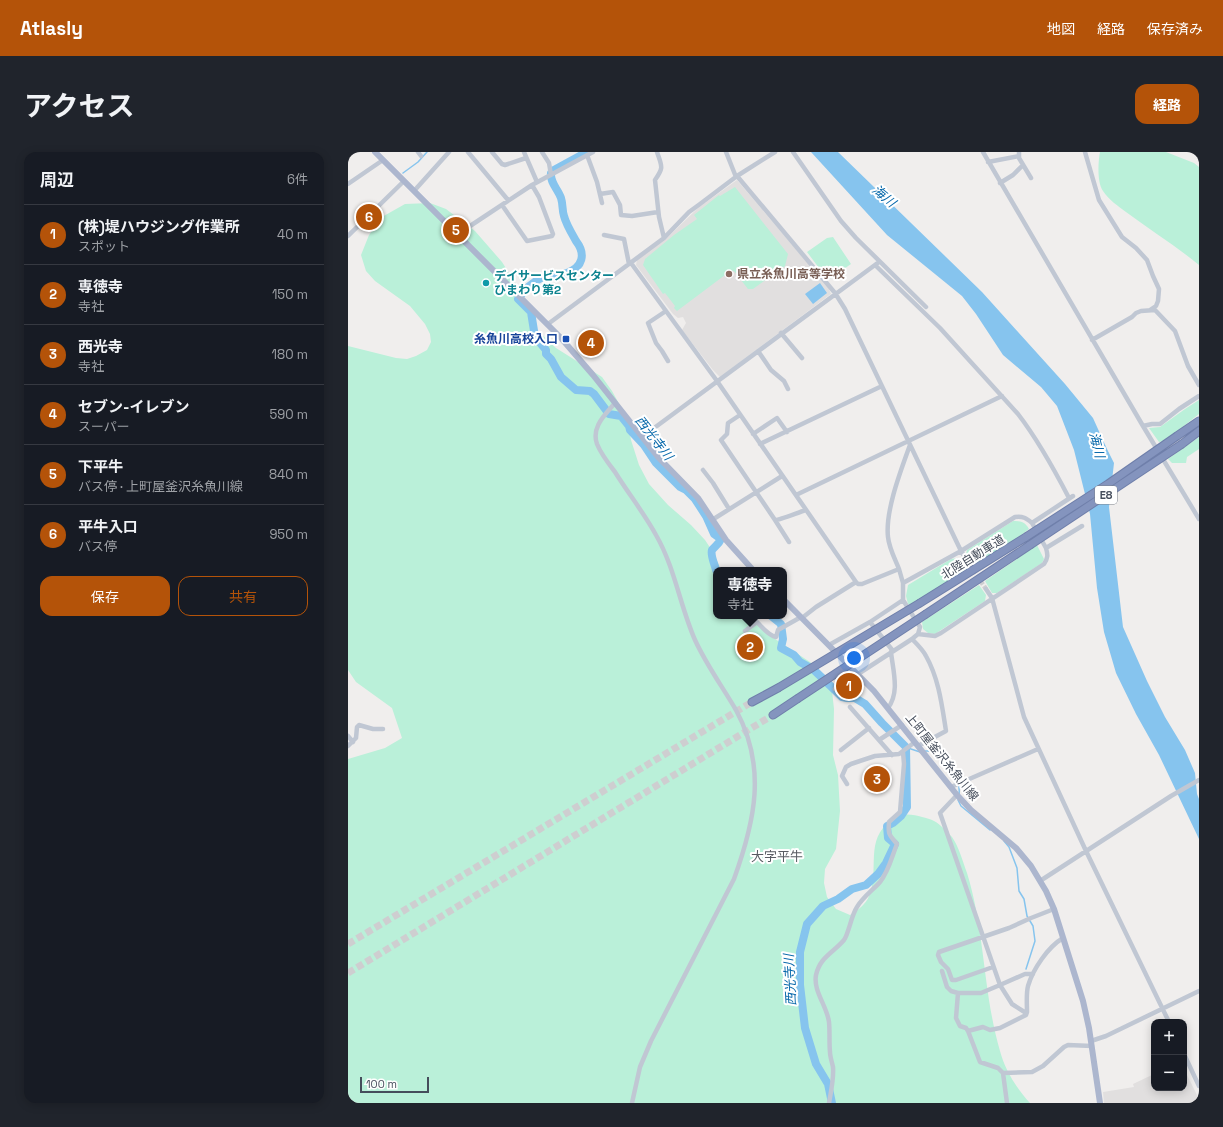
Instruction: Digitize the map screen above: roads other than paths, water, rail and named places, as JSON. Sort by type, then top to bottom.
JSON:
[{"type":"highway","name":"北陸自動車道","points":[[752,702],[920,603],[1026,537],[1108,484],[1199,420]]},
{"type":"highway","name":"北陸自動車道","points":[[773,715],[1182,444],[1199,431]]},
{"type":"main road","points":[[378,153],[383,160],[548,324],[581,360],[658,457],[698,498],[732,548],[750,567]]},
{"type":"main road","name":"上町屋釜沢糸魚川線","points":[[787,603],[858,674],[902,725],[957,795],[1016,848],[1040,881],[1054,909],[1082,996],[1100,1103]]},
{"type":"street","points":[[414,191],[449,152]]},
{"type":"street","points":[[468,152],[508,200]]},
{"type":"street","points":[[492,152],[504,165],[526,158]]},
{"type":"street","points":[[524,152],[537,182]]},
{"type":"street","points":[[542,152],[549,163],[551,175]]},
{"type":"street","points":[[458,234],[532,185],[593,152]]},
{"type":"street","points":[[657,152],[662,168],[661,173],[655,180],[658,212],[664,238]]},
{"type":"street","points":[[726,152],[737,177],[835,293],[846,309],[966,559]]},
{"type":"street","points":[[548,324],[664,238],[689,212],[737,177],[775,152]]},
{"type":"street","points":[[793,152],[841,221],[877,263],[940,328],[1030,429],[1071,497],[1032,523]]},
{"type":"street","points":[[983,152],[1092,340],[1199,519]]},
{"type":"street","points":[[1085,152],[1099,200],[1122,236],[1147,260],[1159,289],[1156,306],[1150,310]]},
{"type":"street","points":[[988,162],[1019,154],[1023,165],[1031,178]]},
{"type":"street","points":[[587,155],[597,182],[602,203]]},
{"type":"street","points":[[348,184],[383,160]]},
{"type":"street","points":[[1000,183],[1013,175],[1023,165]]},
{"type":"street","points":[[348,236],[404,181]]},
{"type":"street","points":[[502,205],[527,241],[552,236],[553,234],[539,197],[532,185]]},
{"type":"street","points":[[600,194],[613,192],[620,205],[621,215],[632,216],[658,212]]},
{"type":"street","points":[[604,235],[624,239],[630,263],[717,381],[856,582],[858,584],[862,584],[899,569]]},
{"type":"street","points":[[642,437],[877,263]]},
{"type":"street","points":[[877,263],[926,307]]},
{"type":"street","points":[[1092,340],[1132,317],[1136,313],[1155,310],[1175,331],[1188,366],[1199,385]]},
{"type":"street","points":[[666,311],[648,323],[656,343],[668,361]]},
{"type":"street","points":[[781,333],[802,358]]},
{"type":"street","points":[[758,351],[771,370],[784,381],[788,389]]},
{"type":"street","points":[[760,444],[882,386]]},
{"type":"street","points":[[796,495],[909,443],[1002,396]]},
{"type":"street","points":[[1143,426],[1160,424],[1199,396]]},
{"type":"street","points":[[615,403],[598,424],[595,435],[597,444],[653,530],[663,548],[670,564],[693,636],[708,666],[736,709],[748,735],[753,757],[755,776],[753,806],[734,879],[651,1041],[640,1067],[632,1103]]},
{"type":"street","points":[[740,415],[728,423],[727,434],[721,440],[789,542]]},
{"type":"street","points":[[753,434],[777,418],[787,432]]},
{"type":"street","points":[[836,689],[918,634],[920,627],[902,600],[903,583],[890,546],[888,532],[892,501],[909,443]]},
{"type":"street","points":[[703,470],[729,509]]},
{"type":"street","points":[[712,520],[782,476]]},
{"type":"street","points":[[775,520],[779,520],[789,515],[806,510]]},
{"type":"street","points":[[903,583],[961,551],[1015,517],[1021,516],[1027,518],[1032,523],[1046,548],[1048,556],[1044,564],[935,636],[918,634]]},
{"type":"street","points":[[1046,548],[1082,526]]},
{"type":"street","points":[[745,631],[758,622],[772,636],[776,637],[778,630],[802,618],[856,582]]},
{"type":"street","points":[[986,589],[992,598],[1024,717],[1086,852],[1168,1019]]},
{"type":"street","points":[[829,645],[870,622],[902,600]]},
{"type":"street","points":[[870,622],[892,652],[895,690],[891,704],[888,708]]},
{"type":"street","points":[[847,784],[842,776],[846,767],[851,764],[875,756],[899,754],[916,744],[946,731],[940,695],[932,669],[925,655],[912,639]]},
{"type":"street","points":[[850,707],[892,755]]},
{"type":"street","points":[[348,746],[356,738],[357,727],[359,725],[383,730]]},
{"type":"street","points":[[879,740],[902,725]]},
{"type":"street","points":[[841,750],[869,728]]},
{"type":"street","points":[[348,736],[353,742]]},
{"type":"street","points":[[951,787],[1038,749]]},
{"type":"street","points":[[829,1103],[833,1084],[833,1067],[830,1053],[829,1022],[816,980],[816,974],[824,958],[846,937],[852,917],[857,907],[881,881],[894,854],[897,844],[888,833],[889,822],[900,812],[904,764],[903,752]]},
{"type":"street","points":[[1040,881],[1171,796],[1199,780]]},
{"type":"street","points":[[957,795],[940,813],[1000,985],[1012,1004],[1026,1014]]},
{"type":"street","points":[[993,967],[956,980],[952,980],[948,969],[941,962],[938,955],[939,952],[1009,928],[1054,909]]},
{"type":"street","points":[[1026,1014],[1027,989],[1033,974],[1045,954],[1063,938]]},
{"type":"street","points":[[942,971],[947,987],[958,993],[981,993],[1025,974],[1033,974]]},
{"type":"street","points":[[1003,1073],[1032,1072],[1043,1066],[1064,1047],[1091,1044],[1199,991]]},
{"type":"street","points":[[958,993],[956,1018],[960,1026],[966,1028],[968,1031],[980,1062],[998,1068],[1003,1073],[1007,1103]]},
{"type":"street","points":[[968,1031],[983,1027],[990,1030],[1000,1028],[1011,1024],[1026,1014]]},
{"type":"street","points":[[1184,1055],[1199,1086]]},
{"type":"water","name":"海川","points":[[811,152],[838,152],[982,292],[1065,384],[1093,418],[1114,463],[1109,507],[1123,627],[1147,681],[1165,717],[1185,750],[1195,773],[1197,794],[1199,799],[1199,839],[1159,755],[1136,714],[1116,673],[1104,632],[1097,588],[1090,514],[1074,450],[1057,406],[1041,387],[1003,355],[976,314],[962,296],[887,235]]},
{"type":"water","points":[[820,283],[827,293],[813,304],[805,294]]},
{"type":"waterway","points":[[403,173],[418,162],[427,152]]},
{"type":"waterway","name":"西光寺川","points":[[587,152],[551,173],[553,183],[561,198],[563,214],[566,222],[581,251],[582,255],[580,264],[567,273],[546,276],[535,281],[518,299],[531,312],[535,337],[546,350],[546,354],[551,359],[561,377],[576,390],[590,391],[594,394],[609,414],[621,416],[656,463],[680,487],[686,490],[695,499],[706,516],[714,534],[721,539],[712,550],[712,557],[715,567]]},
{"type":"waterway","name":"西光寺川","points":[[775,619],[781,624],[783,639],[781,648],[794,655],[800,662],[814,670],[842,697],[855,698],[865,704],[906,747],[907,807],[901,816],[887,826],[888,838],[895,844],[886,863],[878,874],[866,885],[852,889],[838,899],[823,906],[807,924],[800,952],[800,985],[805,1028],[816,1064],[828,1084],[832,1103]]},
{"type":"waterway","points":[[908,748],[920,752]]},
{"type":"waterway","points":[[925,751],[939,754],[951,765],[955,772],[959,795]]},
{"type":"waterway","points":[[958,800],[961,806],[990,830]]},
{"type":"waterway","points":[[1004,841],[1009,847],[1017,868],[1019,891],[1024,899],[1027,916],[1033,926],[1035,941],[1026,969]]},
{"type":"tunnel","points":[[966,559],[986,589]]},
{"type":"tunnel","points":[[348,944],[752,702]]},
{"type":"tunnel","points":[[348,973],[773,715]]},
{"type":"place","name":"平牛入口","points":[[369,217]]},
{"type":"place","name":"下平牛","points":[[456,230]]},
{"type":"place","name":"県立糸魚川高等学校","points":[[729,274]]},
{"type":"place","name":"デイサービスセンター ひまわり第2","points":[[486,283]]},
{"type":"place","name":"糸魚川高校入口","points":[[566,339]]},
{"type":"place","name":"セブン-イレブン","points":[[591,343]]},
{"type":"place","name":"専徳寺","points":[[750,647]]},
{"type":"place","name":"(株)堤ハウジング作業所","points":[[849,686]]},
{"type":"place","name":"西光寺","points":[[877,779]]},
{"type":"district","name":"大字平牛","points":[[777,856]]}]
